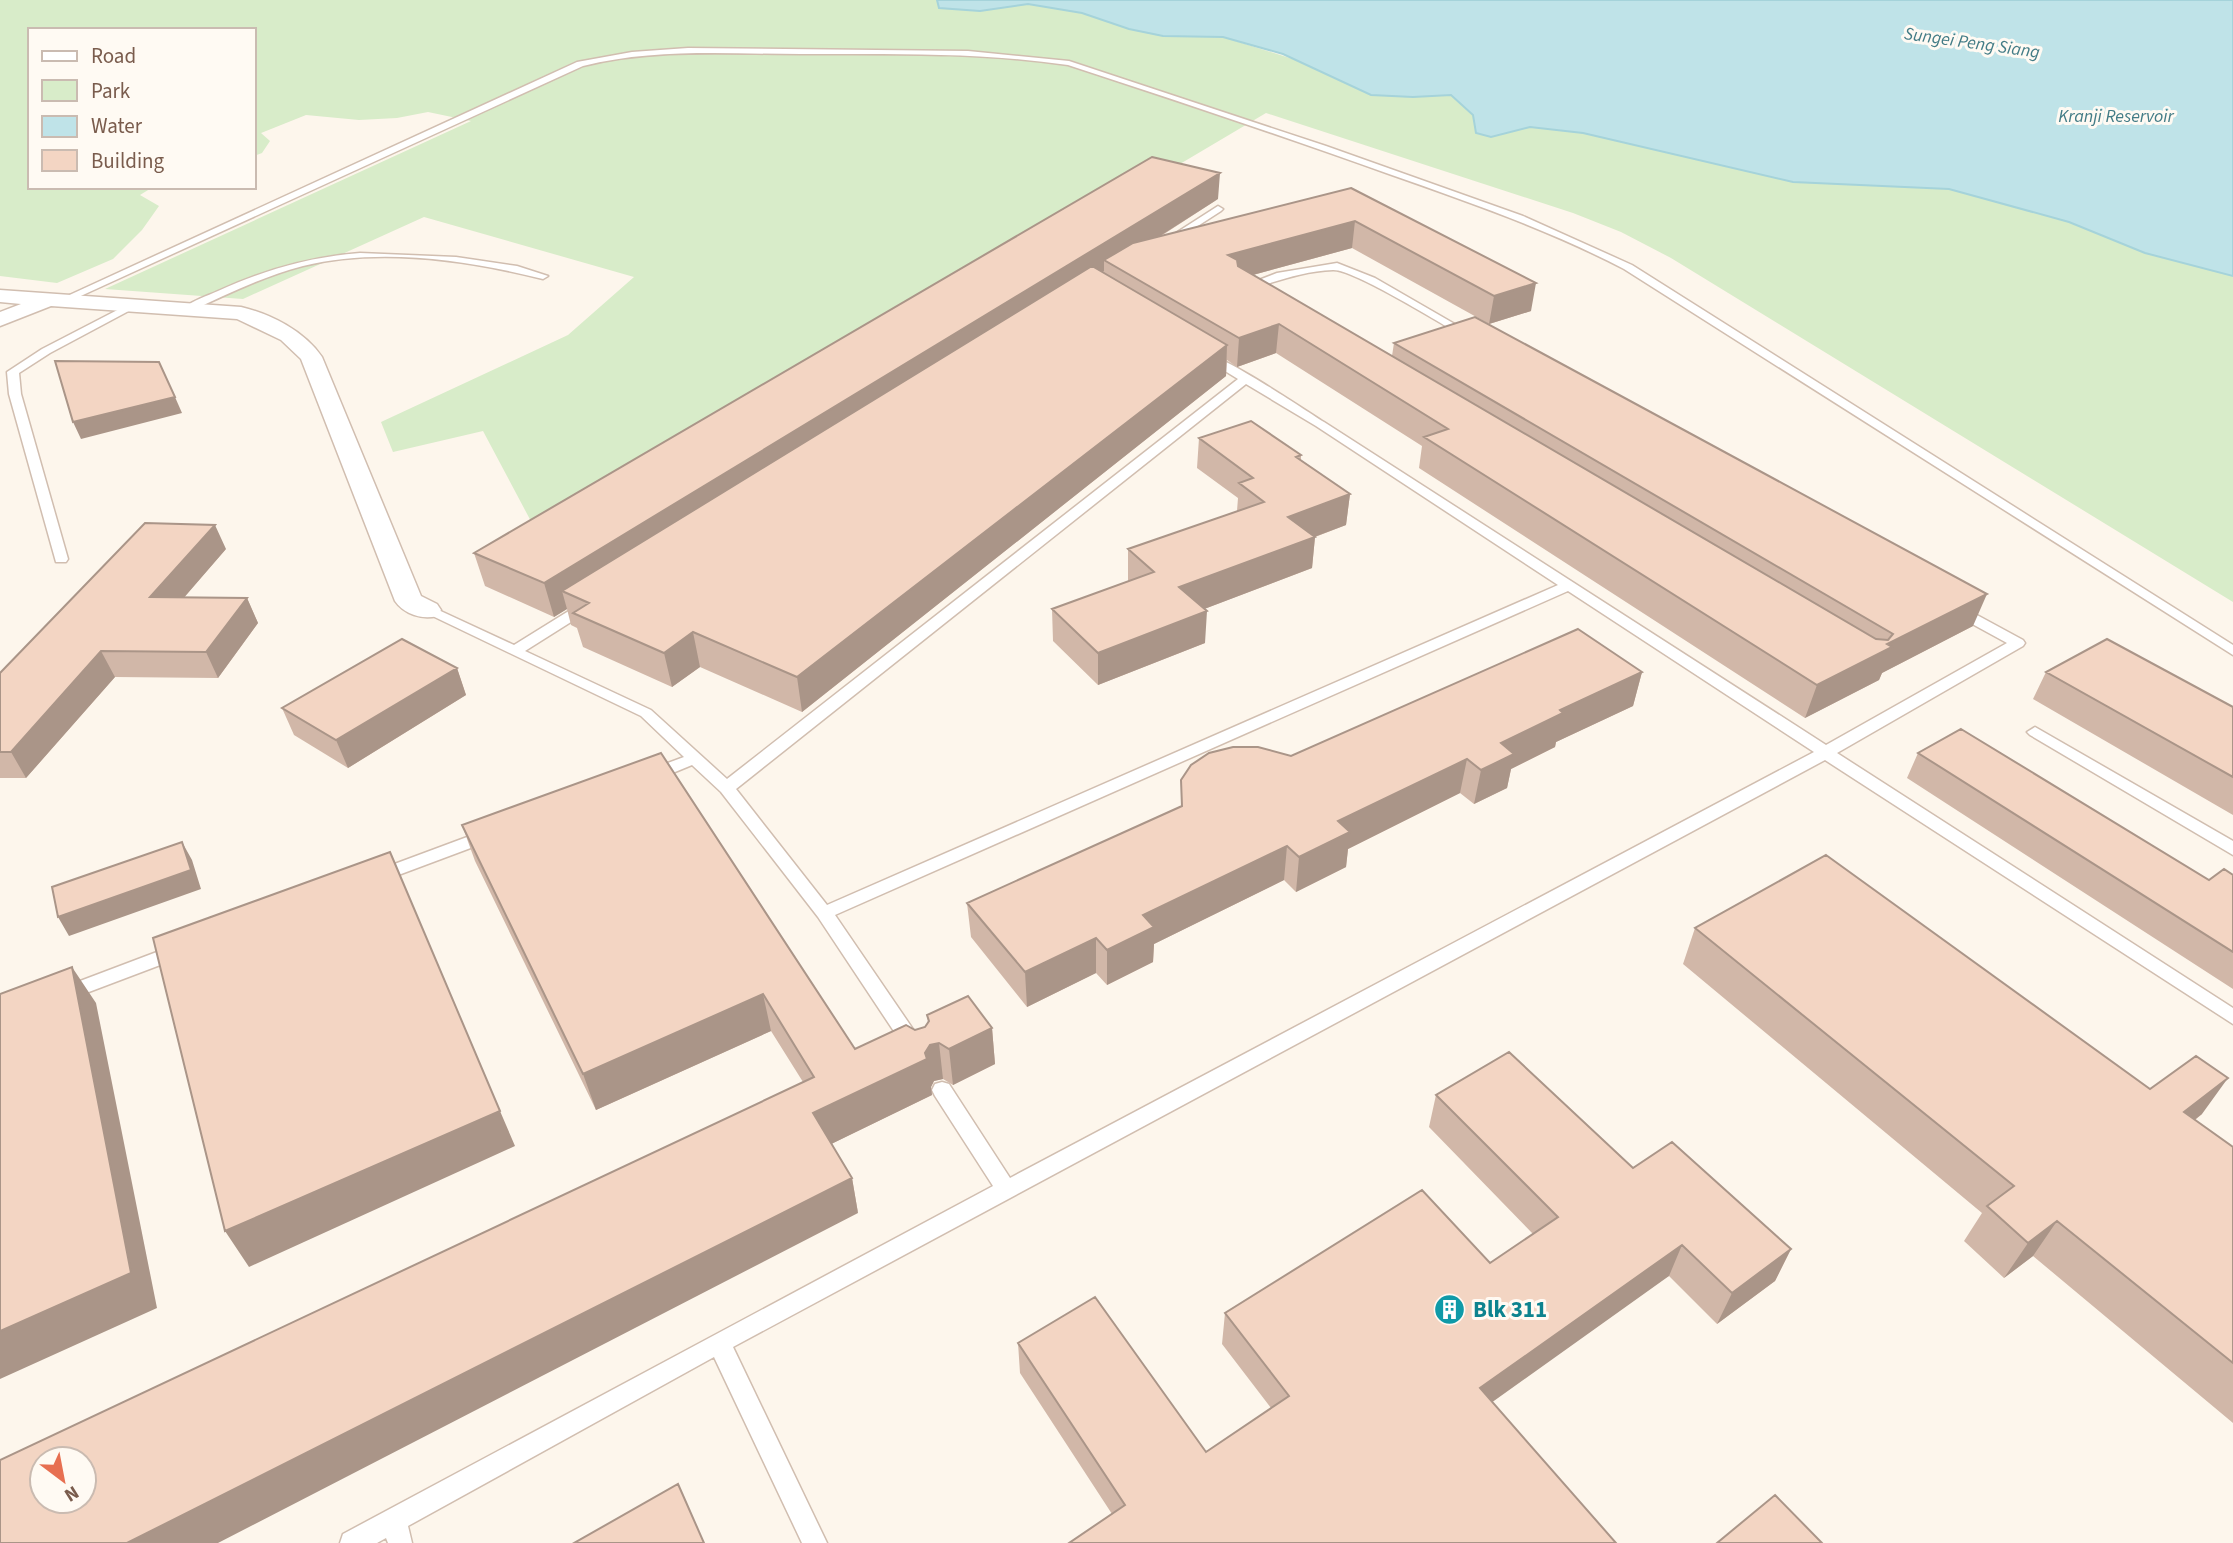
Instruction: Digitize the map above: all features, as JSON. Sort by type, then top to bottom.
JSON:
[{"type":"street","points":[[0,296],[241,313],[301,343],[311,357],[409,601],[427,610]]},
{"type":"street","points":[[0,320],[58,299]]},
{"type":"lane","points":[[58,299],[580,64],[601,58],[648,53],[745,51],[982,53],[1031,56],[1069,63],[1318,145],[1541,224],[1587,244],[1628,267],[2233,651]]},
{"type":"lane","points":[[1162,246],[1218,209]]},
{"type":"lane","points":[[190,308],[279,271],[334,259],[433,259],[517,269],[543,276]]},
{"type":"lane","points":[[1259,300],[1242,289],[1281,275],[1337,266],[1371,280],[1479,341]]},
{"type":"lane","points":[[61,559],[15,394],[13,372],[46,351],[133,306]]},
{"type":"lane","points":[[1200,351],[2233,1017]]},
{"type":"lane","points":[[727,788],[1247,379]]},
{"type":"lane","points":[[824,912],[1568,586]]},
{"type":"lane","points":[[515,651],[596,600]]},
{"type":"lane","points":[[352,1543],[397,1532],[719,1343],[1825,753],[2018,643],[1947,605]]},
{"type":"lane","points":[[427,610],[646,713],[727,788],[824,912],[921,1056]]},
{"type":"lane","points":[[2035,732],[2233,849]]},
{"type":"lane","points":[[631,782],[695,758]]},
{"type":"lane","points":[[360,883],[502,830]]},
{"type":"lane","points":[[51,999],[193,946]]},
{"type":"lane","points":[[942,1090],[1007,1190]]},
{"type":"lane","points":[[719,1343],[815,1543]]},
{"type":"green space","points":[[0,0],[937,0],[939,8],[980,11],[1028,4],[1082,13],[1129,29],[1163,36],[1223,37],[1413,97],[1451,95],[1473,115],[1476,133],[1491,137],[1530,127],[1583,133],[1793,182],[1949,189],[2069,222],[2145,253],[2233,276],[2233,602],[1671,258],[1621,232],[1573,213],[1266,113],[542,542],[483,431],[393,452],[381,422],[568,335],[634,277],[424,217],[243,299],[105,289],[471,121],[428,112],[397,118],[359,120],[306,115],[261,133],[270,141],[262,153],[256,155],[256,28],[28,28],[28,189],[150,189],[140,195],[159,206],[142,230],[113,259],[57,283],[0,276]]},
{"type":"water","name":"Kranji Reservoir","points":[[937,0],[2233,0],[2233,276],[2145,253],[2069,222],[1949,189],[1793,182],[1583,133],[1530,127],[1491,137],[1476,133],[1473,115],[1451,95],[1371,95],[1283,54],[1223,37],[1163,36],[1129,29],[1082,13],[1028,4],[980,11],[939,8]]},
{"type":"building","points":[[1152,157],[1220,173],[544,583],[474,553]]},
{"type":"building","points":[[1351,188],[1536,283],[1494,296],[1355,221],[1228,255],[1237,260],[1238,266],[1876,639],[1888,640],[1893,634],[1394,343],[1475,317],[1987,594],[1887,644],[1892,647],[1817,685],[1424,437],[1448,429],[1279,324],[1239,338],[1104,260],[1133,243]]},
{"type":"building","points":[[1092,266],[1227,345],[797,677],[693,632],[664,653],[573,613],[589,603],[562,591]]},
{"type":"building","points":[[55,361],[159,362],[175,397],[73,422]]},
{"type":"building","points":[[1251,421],[1301,455],[1296,457],[1350,494],[1288,517],[1315,537],[1179,587],[1207,611],[1098,653],[1052,609],[1154,572],[1128,549],[1264,502],[1239,483],[1253,478],[1199,438]]},
{"type":"building","points":[[145,523],[215,525],[150,597],[247,598],[206,652],[101,651],[11,752],[0,752],[0,673]]},
{"type":"building","points":[[1578,629],[1642,672],[1560,710],[1563,713],[1501,743],[1514,754],[1481,770],[1467,759],[1338,821],[1350,832],[1299,857],[1287,846],[1143,915],[1154,927],[1107,950],[1096,938],[1025,972],[967,903],[1182,806],[1181,780],[1191,765],[1209,753],[1233,747],[1258,747],[1291,756]]},
{"type":"building","points":[[402,639],[457,668],[336,740],[282,708]]},
{"type":"building","points":[[2107,639],[2233,707],[2233,777],[2046,672]]},
{"type":"building","points":[[1961,729],[2209,880],[2224,869],[2233,875],[2233,952],[1918,753]]},
{"type":"building","points":[[661,753],[855,1049],[906,1025],[915,1030],[925,1027],[929,1021],[927,1015],[968,996],[992,1028],[949,1049],[939,1043],[930,1045],[925,1053],[927,1059],[813,1113],[852,1178],[127,1543],[0,1543],[0,1460],[28,1447],[28,1515],[98,1515],[98,1445],[32,1445],[814,1077],[763,994],[583,1074],[462,825]]},
{"type":"building","points":[[182,842],[191,870],[58,917],[52,887]]},
{"type":"building","points":[[390,852],[500,1111],[225,1231],[153,938]]},
{"type":"building","points":[[1826,855],[2150,1089],[2196,1056],[2228,1078],[2184,1112],[2233,1147],[2233,1363],[2057,1221],[2028,1243],[1987,1206],[2014,1186],[1695,928]]},
{"type":"building","points":[[72,967],[131,1273],[0,1331],[0,994]]},
{"type":"building","name":"Blk 311","points":[[1509,1052],[1633,1168],[1672,1142],[1791,1249],[1732,1293],[1682,1245],[1480,1388],[1616,1543],[1069,1543],[1125,1505],[1018,1343],[1095,1297],[1206,1452],[1289,1396],[1225,1313],[1422,1190],[1490,1263],[1558,1217],[1436,1095]]},
{"type":"building","points":[[678,1484],[704,1543],[574,1543]]},
{"type":"building","points":[[1775,1495],[1822,1543],[1717,1543]]},
{"type":"place","name":"Blk 311","points":[[1450,1309]]},
{"type":"water label","name":"Sungei Peng Siang","points":[[1972,43]]}]
